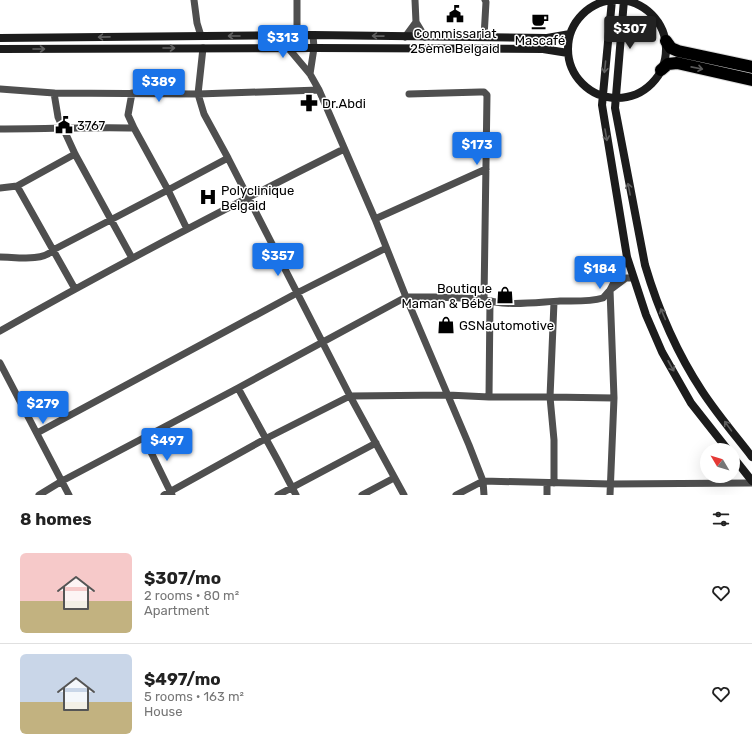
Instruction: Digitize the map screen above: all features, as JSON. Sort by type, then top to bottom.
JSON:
[{"type":"highway","points":[[666,41],[671,48],[678,51],[752,67]]},
{"type":"highway","points":[[661,70],[668,64],[677,63],[752,80]]},
{"type":"main road","points":[[612,0],[602,105],[628,257],[633,278],[662,352],[692,403],[723,443]]},
{"type":"main road","points":[[624,0],[615,108],[640,243],[651,286],[685,361],[702,391],[752,457]]},
{"type":"main road","points":[[624,0],[647,10],[656,19],[662,29],[666,41],[666,56],[661,70],[650,86],[642,91],[625,98],[602,96],[593,92],[578,80],[573,71],[568,53],[570,34],[575,23],[592,7],[602,2],[624,0]]},
{"type":"main road","points":[[0,38],[313,35],[547,38],[570,34]]},
{"type":"main road","points":[[0,49],[543,49],[568,53]]},
{"type":"main road","points":[[740,466],[752,482]]},
{"type":"street","points":[[194,0],[196,23],[201,36]]},
{"type":"street","points":[[297,0],[297,35]]},
{"type":"street","points":[[415,0],[416,22],[425,37]]},
{"type":"street","points":[[484,37],[485,0]]},
{"type":"street","points":[[405,37],[416,22]]},
{"type":"street","points":[[192,36],[196,23]]},
{"type":"street","points":[[288,35],[288,49],[310,74],[319,90],[375,219],[483,481],[484,495]]},
{"type":"street","points":[[310,74],[314,48],[313,35]]},
{"type":"street","points":[[203,48],[198,94],[204,114],[350,396],[404,495]]},
{"type":"street","points":[[0,89],[54,93],[198,94],[319,90]]},
{"type":"street","points":[[409,94],[480,92],[487,95],[486,169],[489,397]]},
{"type":"street","points":[[54,93],[58,117],[74,154],[132,258]]},
{"type":"street","points":[[132,93],[128,115],[187,229]]},
{"type":"street","points":[[0,129],[63,127],[134,128]]},
{"type":"street","points":[[0,331],[132,258],[247,197],[344,149]]},
{"type":"street","points":[[0,188],[17,186],[74,154]]},
{"type":"street","points":[[0,257],[40,258],[50,254],[53,250],[228,158]]},
{"type":"street","points":[[375,219],[486,169]]},
{"type":"street","points":[[17,186],[75,289]]},
{"type":"street","points":[[37,433],[297,293],[386,248]]},
{"type":"street","points":[[610,495],[614,398],[610,290],[628,257]]},
{"type":"street","points":[[39,495],[62,481],[406,297],[435,297],[524,303],[583,302],[603,298],[610,290],[626,278],[633,278]]},
{"type":"street","points":[[547,495],[550,483],[554,440],[550,397],[554,302]]},
{"type":"street","points":[[0,363],[69,495]]},
{"type":"street","points":[[238,388],[296,495]]},
{"type":"street","points":[[144,438],[169,494],[265,439],[350,396],[448,395],[489,397],[614,398]]},
{"type":"street","points":[[278,495],[376,443]]},
{"type":"street","points":[[362,495],[394,478]]},
{"type":"street","points":[[456,495],[483,481],[610,484],[752,482]]},
{"type":"place","name":"Commissariat 25ème Belgaid","points":[[455,14]]},
{"type":"place","name":"Mascafé","points":[[540,21]]},
{"type":"place","name":"Dr.Abdi","points":[[309,103]]},
{"type":"place","name":"3767","points":[[64,125]]},
{"type":"place","name":"Polyclinique Belgaid","points":[[208,197]]},
{"type":"place","name":"Boutique Maman & Bébé","points":[[505,295]]},
{"type":"place","name":"GSNautomotive","points":[[446,325]]}]
